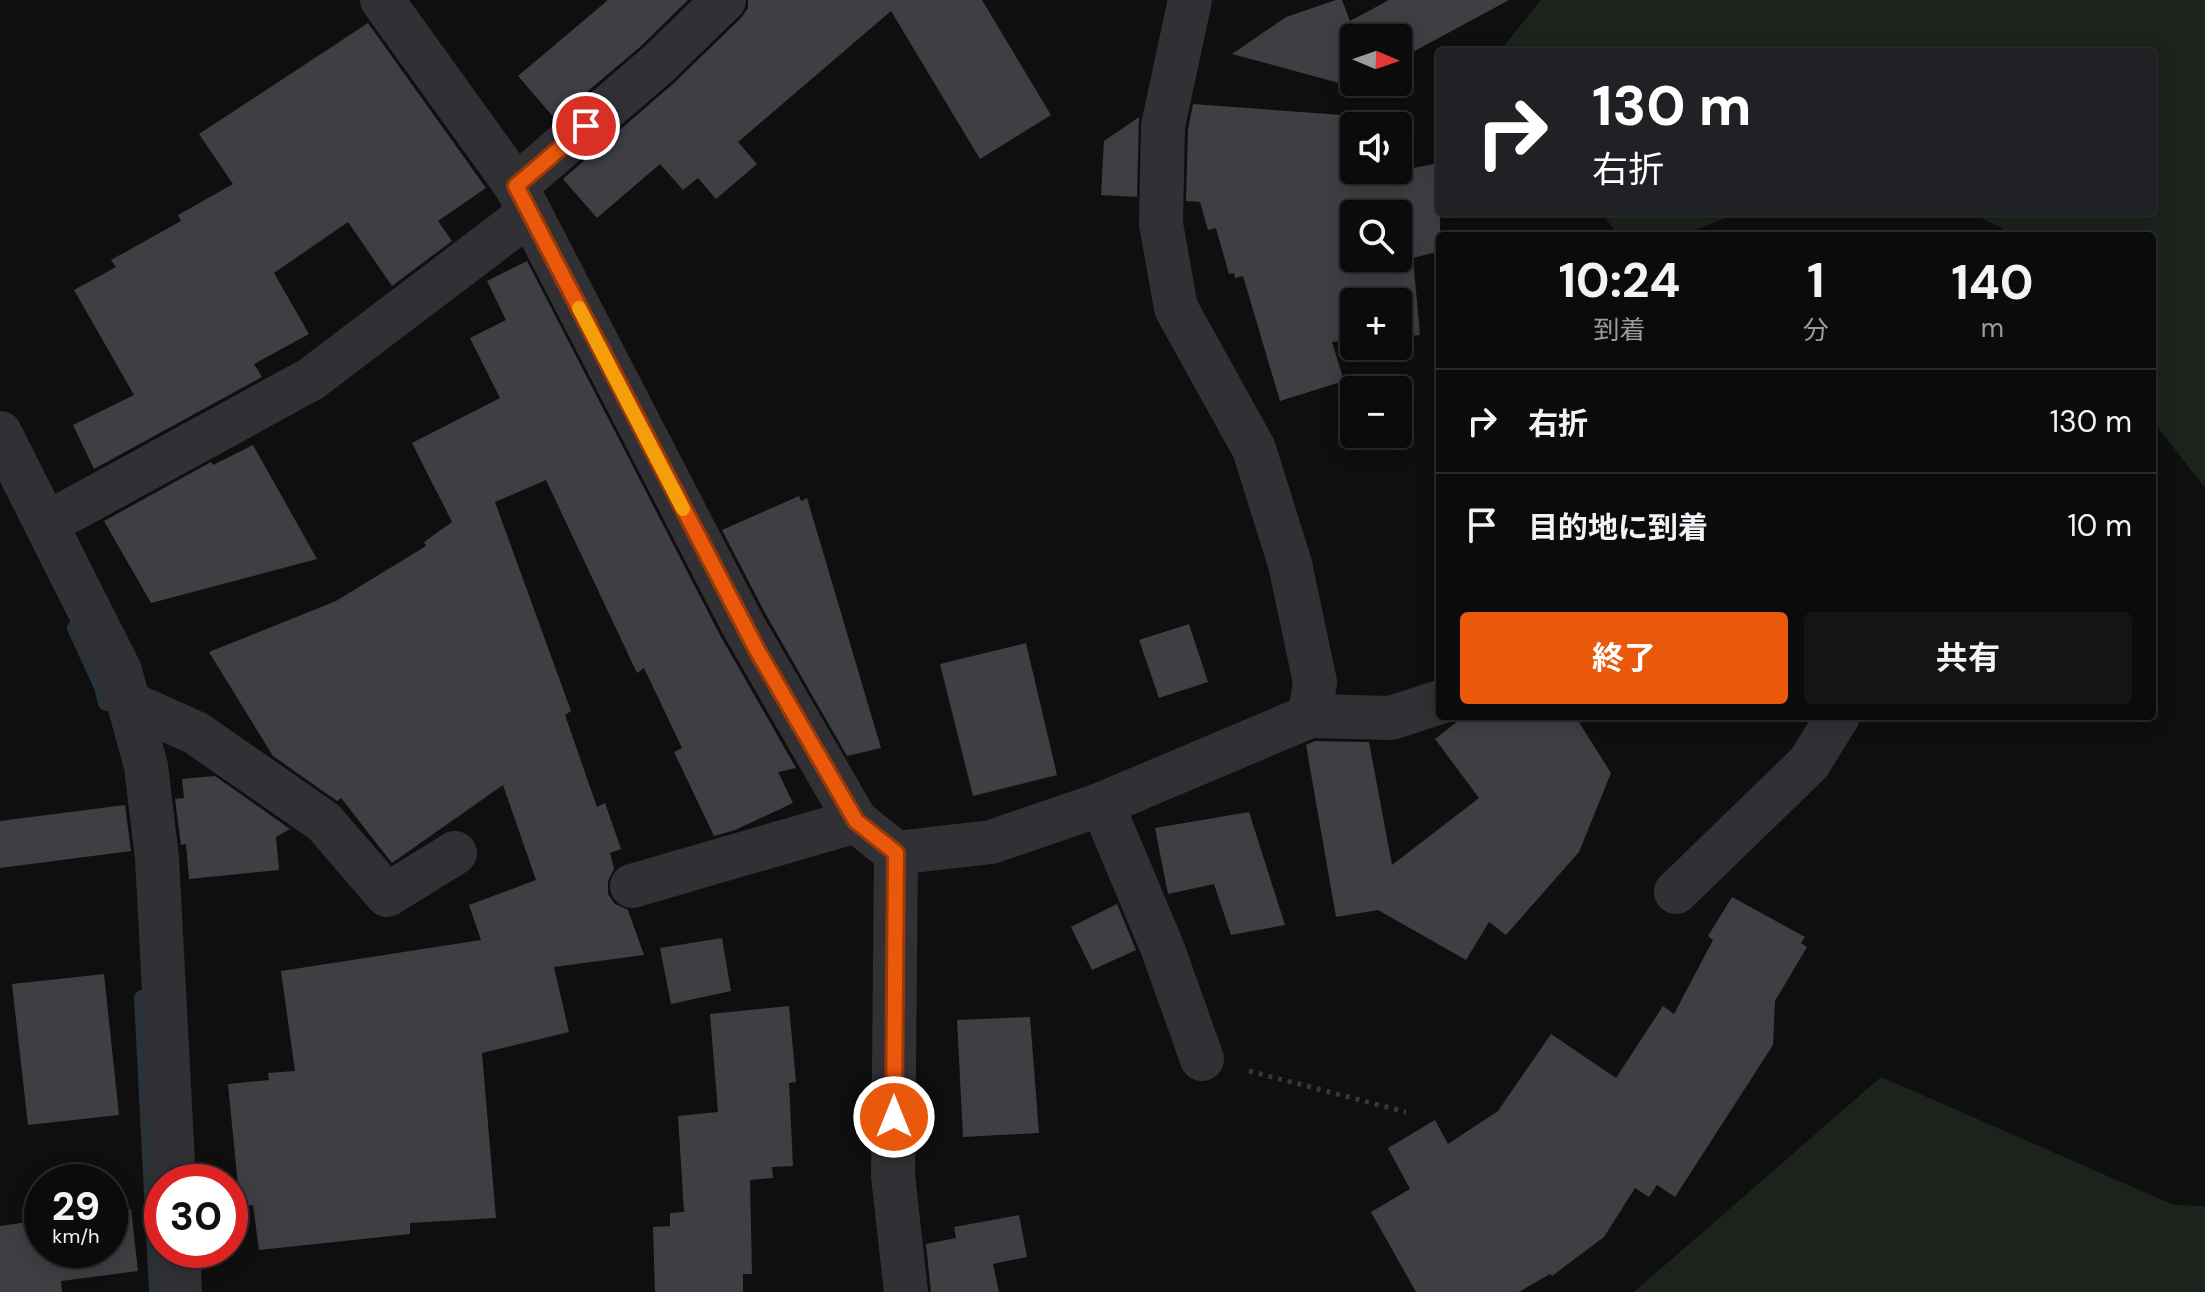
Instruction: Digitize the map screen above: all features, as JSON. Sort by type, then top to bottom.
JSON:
[{"type":"street","points":[[382,0],[523,200],[743,625],[856,821],[896,853],[991,842],[1102,804],[1310,716],[1391,718],[1436,703]]},
{"type":"street","points":[[46,524],[311,379],[523,200],[724,0]]},
{"type":"street","points":[[1190,0],[1163,126],[1161,224],[1176,308],[1254,449],[1290,564],[1315,682],[1310,716]]},
{"type":"street","points":[[1,437],[120,671],[146,766],[157,858],[173,1164]]},
{"type":"street","points":[[129,703],[196,733],[324,822],[387,895],[455,853]]},
{"type":"street","points":[[1676,892],[1809,763],[1836,720]]},
{"type":"street","points":[[1102,804],[1162,947],[1202,1059]]},
{"type":"street","points":[[632,886],[856,821]]},
{"type":"street","points":[[896,853],[893,1176],[906,1292]]},
{"type":"street","points":[[179,1268],[180,1292]]},
{"type":"path","points":[[1202,1059],[1406,1112]]},
{"type":"shaded area","points":[[1541,0],[2205,0],[2205,488],[2156,425],[2156,232],[2005,232],[1976,216],[2156,216],[2156,48],[1502,48]]},
{"type":"shaded area","points":[[1604,216],[1730,216],[1691,232],[1616,232]]},
{"type":"shaded area","points":[[1881,1077],[2174,1205],[2205,1206],[2205,1292],[1634,1292]]},
{"type":"building","points":[[608,0],[688,0],[640,47],[555,119],[518,76]]},
{"type":"building","points":[[748,0],[982,0],[1051,115],[980,159],[891,11],[738,142],[757,164],[716,199],[698,178],[683,190],[660,164],[597,218],[563,179],[674,83],[741,18],[748,8]]},
{"type":"building","points":[[1336,0],[1342,0],[1350,21],[1389,0],[1509,0],[1412,52],[1412,24],[1340,24],[1340,83],[1232,54],[1286,17]]},
{"type":"building","points":[[368,23],[486,188],[438,221],[452,241],[392,286],[348,222],[274,273],[309,334],[254,364],[262,377],[94,469],[73,425],[134,395],[74,290],[116,267],[111,260],[181,221],[178,215],[233,184],[199,134]]},
{"type":"building","points":[[1193,104],[1340,115],[1340,184],[1412,184],[1412,168],[1436,164],[1436,216],[1440,216],[1440,232],[1436,232],[1436,252],[1413,258],[1420,335],[1412,336],[1412,288],[1340,288],[1340,341],[1332,342],[1342,376],[1340,382],[1280,401],[1243,276],[1235,278],[1234,273],[1229,274],[1216,228],[1208,230],[1200,202],[1186,201],[1188,129]]},
{"type":"building","points":[[1139,117],[1137,197],[1101,195],[1104,141]]},
{"type":"building","points":[[527,261],[721,637],[796,768],[778,772],[793,803],[735,830],[714,836],[674,752],[682,748],[644,668],[637,673],[546,480],[495,502],[571,711],[565,715],[597,807],[605,803],[621,849],[610,853],[614,869],[608,881],[608,894],[615,904],[628,910],[644,955],[554,967],[569,1032],[482,1053],[496,1218],[410,1223],[410,1234],[259,1250],[253,1205],[248,1205],[248,1164],[236,1164],[228,1084],[269,1080],[268,1073],[295,1071],[281,971],[481,940],[469,905],[536,880],[503,785],[392,863],[341,798],[337,801],[273,756],[209,652],[336,601],[426,546],[424,542],[452,522],[412,443],[500,398],[470,338],[506,320],[487,281]]},
{"type":"building","points":[[253,445],[317,559],[151,603],[104,521],[211,462],[213,465]]},
{"type":"building","points":[[799,496],[801,501],[807,498],[881,748],[847,756],[765,613],[722,530]]},
{"type":"building","points":[[1189,624],[1208,682],[1159,698],[1139,640]]},
{"type":"building","points":[[1026,643],[1057,775],[973,796],[940,664]]},
{"type":"building","points":[[1459,720],[1578,720],[1611,773],[1579,852],[1506,935],[1489,922],[1466,960],[1378,910],[1336,917],[1306,745],[1315,741],[1369,742],[1392,865],[1479,798],[1435,739]]},
{"type":"building","points":[[215,776],[290,829],[276,837],[279,870],[189,879],[186,844],[181,845],[175,799],[184,798],[182,779]]},
{"type":"building","points":[[125,805],[131,851],[0,868],[0,821]]},
{"type":"building","points":[[1249,812],[1285,925],[1231,935],[1214,884],[1168,894],[1155,828]]},
{"type":"building","points":[[1732,897],[1805,937],[1801,943],[1807,947],[1775,1001],[1773,1045],[1675,1197],[1657,1185],[1649,1197],[1635,1188],[1604,1237],[1552,1276],[1550,1274],[1519,1292],[1416,1292],[1371,1212],[1410,1189],[1388,1148],[1435,1120],[1448,1144],[1498,1111],[1551,1034],[1616,1078],[1663,1006],[1674,1014],[1713,940],[1708,936]]},
{"type":"building","points":[[1117,904],[1136,950],[1092,970],[1071,927]]},
{"type":"building","points":[[722,938],[731,991],[671,1004],[660,948]]},
{"type":"building","points":[[104,974],[119,1115],[28,1125],[12,984]]},
{"type":"building","points":[[789,1006],[796,1082],[789,1083],[793,1166],[772,1167],[773,1178],[750,1180],[752,1274],[743,1274],[743,1292],[655,1292],[653,1227],[670,1226],[670,1213],[684,1212],[678,1116],[718,1112],[710,1014]]},
{"type":"building","points":[[1030,1017],[1039,1133],[963,1137],[957,1020]]},
{"type":"building","points":[[128,1209],[131,1209],[138,1271],[61,1281],[62,1292],[0,1292],[0,1226],[24,1223],[24,1268],[128,1268]]},
{"type":"building","points":[[1019,1215],[1027,1257],[993,1264],[999,1292],[931,1292],[926,1244],[956,1238],[954,1227]]},
{"type":"waterway","points":[[75,628],[102,687],[106,703]]},
{"type":"waterway","points":[[142,998],[157,1292]]},
{"type":"slow traffic","points":[[579,308],[683,509]]},
{"type":"route","points":[[586,126],[516,186],[757,650],[856,821],[896,853],[894,1117]]}]
